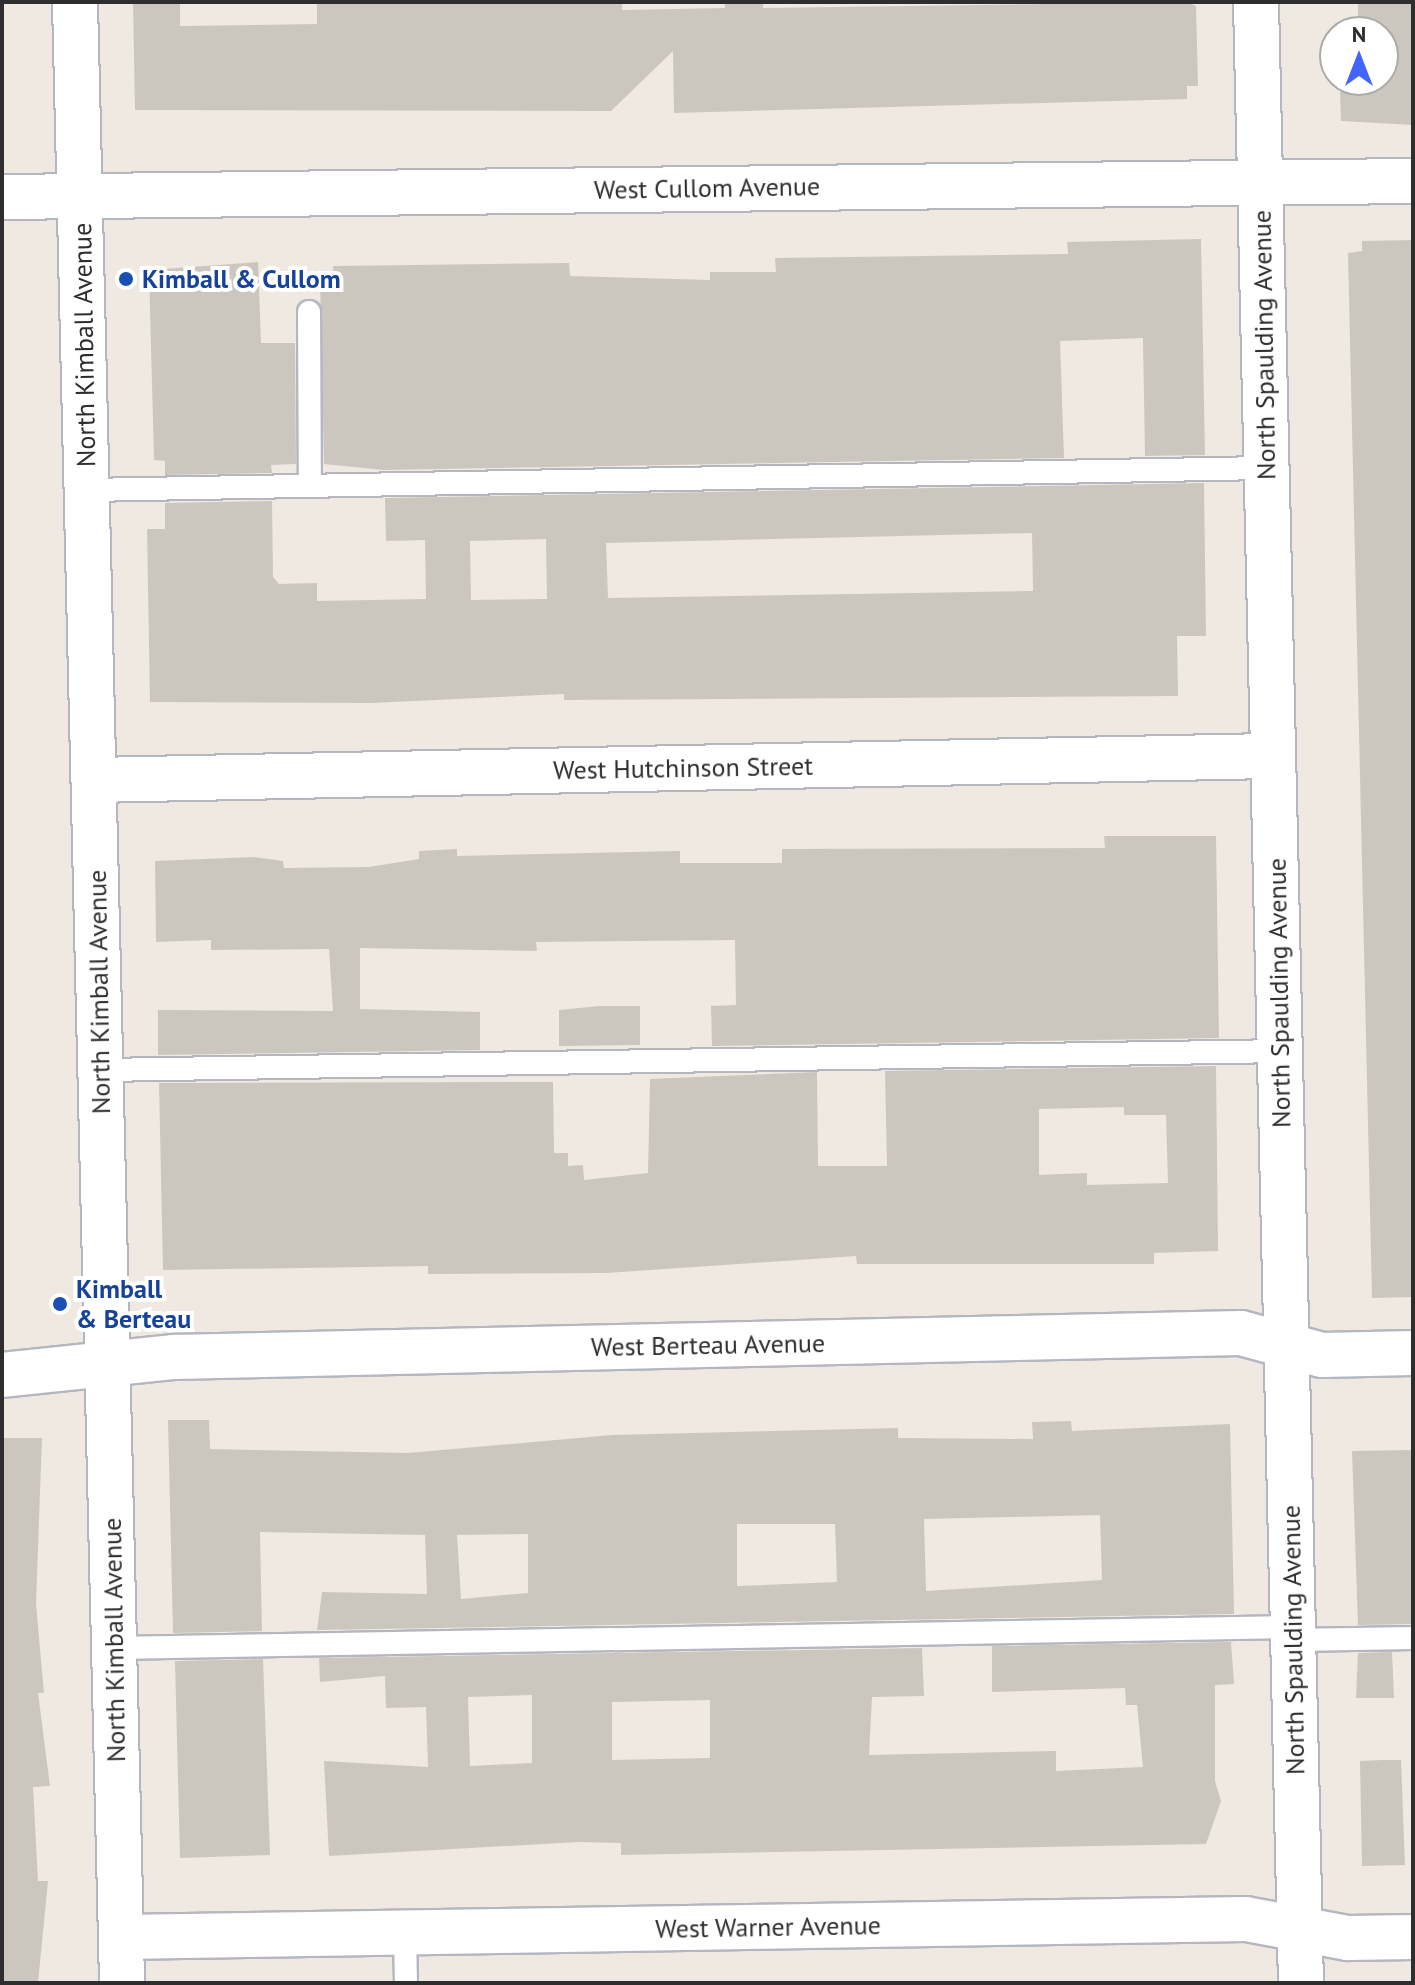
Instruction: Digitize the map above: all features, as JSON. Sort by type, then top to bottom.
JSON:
[{"type":"street","name":"North Kimball Avenue","points":[[75,2],[122,1983]]},
{"type":"street","name":"North Spaulding Avenue","points":[[1256,2],[1301,1983]]},
{"type":"street","name":"West Cullom Avenue","points":[[2,197],[1413,181]]},
{"type":"street","name":"West Hutchinson Street","points":[[94,780],[1273,756]]},
{"type":"street","name":"West Berteau Avenue","points":[[2,1375],[108,1367],[174,1357],[1241,1333],[1322,1355],[1413,1353]]},
{"type":"street","name":"West Warner Avenue","points":[[121,1937],[1246,1919],[1300,1930],[1413,1937]]},
{"type":"lane","points":[[309,312],[310,486]]},
{"type":"lane","points":[[87,490],[1267,468]]},
{"type":"lane","points":[[101,1070],[1280,1051]]},
{"type":"lane","points":[[115,1648],[1293,1634],[1413,1638]]},
{"type":"lane","points":[[405,1933],[406,1983]]},
{"type":"building","points":[[133,2],[180,2],[180,26],[317,24],[317,2],[622,2],[622,10],[725,8],[725,2],[763,2],[763,8],[1186,2],[1196,6],[1198,86],[1187,86],[1187,99],[674,113],[673,51],[611,111],[135,110]]},
{"type":"building","points":[[1358,2],[1413,2],[1413,125],[1341,121],[1340,96],[1399,96],[1399,16],[1358,16]]},
{"type":"building","points":[[1201,239],[1205,455],[1145,456],[1143,338],[1060,341],[1064,458],[384,470],[324,464],[320,280],[334,280],[333,266],[569,263],[570,276],[710,280],[710,272],[776,272],[775,258],[1068,254],[1067,242]]},
{"type":"building","points":[[1413,240],[1413,1297],[1372,1298],[1348,253],[1362,251],[1362,241]]},
{"type":"building","points":[[258,262],[261,343],[295,343],[296,464],[271,465],[272,473],[165,475],[165,461],[154,460],[149,270]]},
{"type":"building","points":[[1204,483],[1206,636],[1177,636],[1178,696],[564,700],[564,694],[371,703],[150,702],[147,529],[165,529],[165,503],[272,501],[273,577],[279,584],[317,583],[317,601],[426,599],[425,540],[386,541],[385,498]],"holes":[[[1032,533],[1033,591],[608,598],[606,543]],[[546,539],[547,599],[471,600],[470,541]]]},
{"type":"building","points":[[1104,836],[1216,836],[1219,1038],[712,1046],[711,1006],[736,1005],[735,940],[536,942],[537,951],[360,948],[360,1009],[480,1012],[480,1050],[158,1055],[158,1010],[333,1011],[329,949],[211,950],[211,940],[156,942],[155,861],[254,857],[283,861],[284,868],[369,867],[419,859],[419,851],[457,849],[457,856],[680,851],[680,863],[782,863],[782,849],[1105,848]]},
{"type":"building","points":[[640,1006],[640,1045],[559,1046],[559,1010]]},
{"type":"building","points":[[1216,1066],[1218,1251],[1154,1253],[1154,1264],[857,1264],[856,1256],[606,1273],[428,1274],[428,1266],[163,1270],[159,1083],[553,1082],[554,1153],[568,1153],[568,1166],[583,1165],[584,1180],[648,1173],[650,1079],[817,1072],[818,1166],[887,1166],[885,1071]],"holes":[[[1124,1107],[1124,1115],[1166,1115],[1168,1183],[1087,1185],[1087,1173],[1039,1175],[1039,1109]]]},
{"type":"building","points":[[168,1420],[209,1420],[210,1449],[408,1453],[612,1435],[898,1428],[898,1438],[1033,1439],[1032,1422],[1071,1421],[1072,1431],[1230,1424],[1234,1614],[317,1630],[322,1592],[427,1594],[425,1535],[260,1532],[262,1631],[173,1633]],"holes":[[[1100,1515],[1102,1580],[926,1591],[924,1519]],[[737,1524],[835,1524],[837,1582],[737,1586]],[[528,1534],[528,1593],[461,1599],[457,1535]]]},
{"type":"building","points":[[2,1438],[42,1438],[36,1604],[44,1693],[38,1693],[50,1786],[33,1787],[38,1881],[48,1881],[38,1983],[2,1983]]},
{"type":"building","points":[[1413,1450],[1413,1624],[1358,1625],[1352,1451]]},
{"type":"building","points":[[1231,1642],[1234,1684],[1215,1685],[1215,1781],[1221,1801],[1206,1844],[621,1855],[621,1843],[579,1842],[329,1856],[324,1761],[428,1767],[426,1707],[386,1708],[385,1676],[320,1682],[319,1658],[922,1648],[924,1696],[872,1697],[869,1755],[1056,1751],[1056,1771],[1143,1767],[1137,1705],[1126,1705],[1125,1688],[992,1692],[992,1646]],"holes":[[[532,1695],[532,1763],[470,1766],[468,1697]],[[710,1700],[710,1758],[612,1760],[612,1702]]]},
{"type":"building","points":[[1392,1652],[1394,1698],[1356,1698],[1358,1653]]},
{"type":"building","points":[[263,1659],[270,1855],[180,1858],[175,1661]]},
{"type":"building","points":[[1401,1760],[1405,1865],[1362,1866],[1360,1761]]},
{"type":"place","name":"Kimball & Cullom","points":[[126,279]]},
{"type":"place","name":"Kimball & Berteau","points":[[60,1304]]}]
